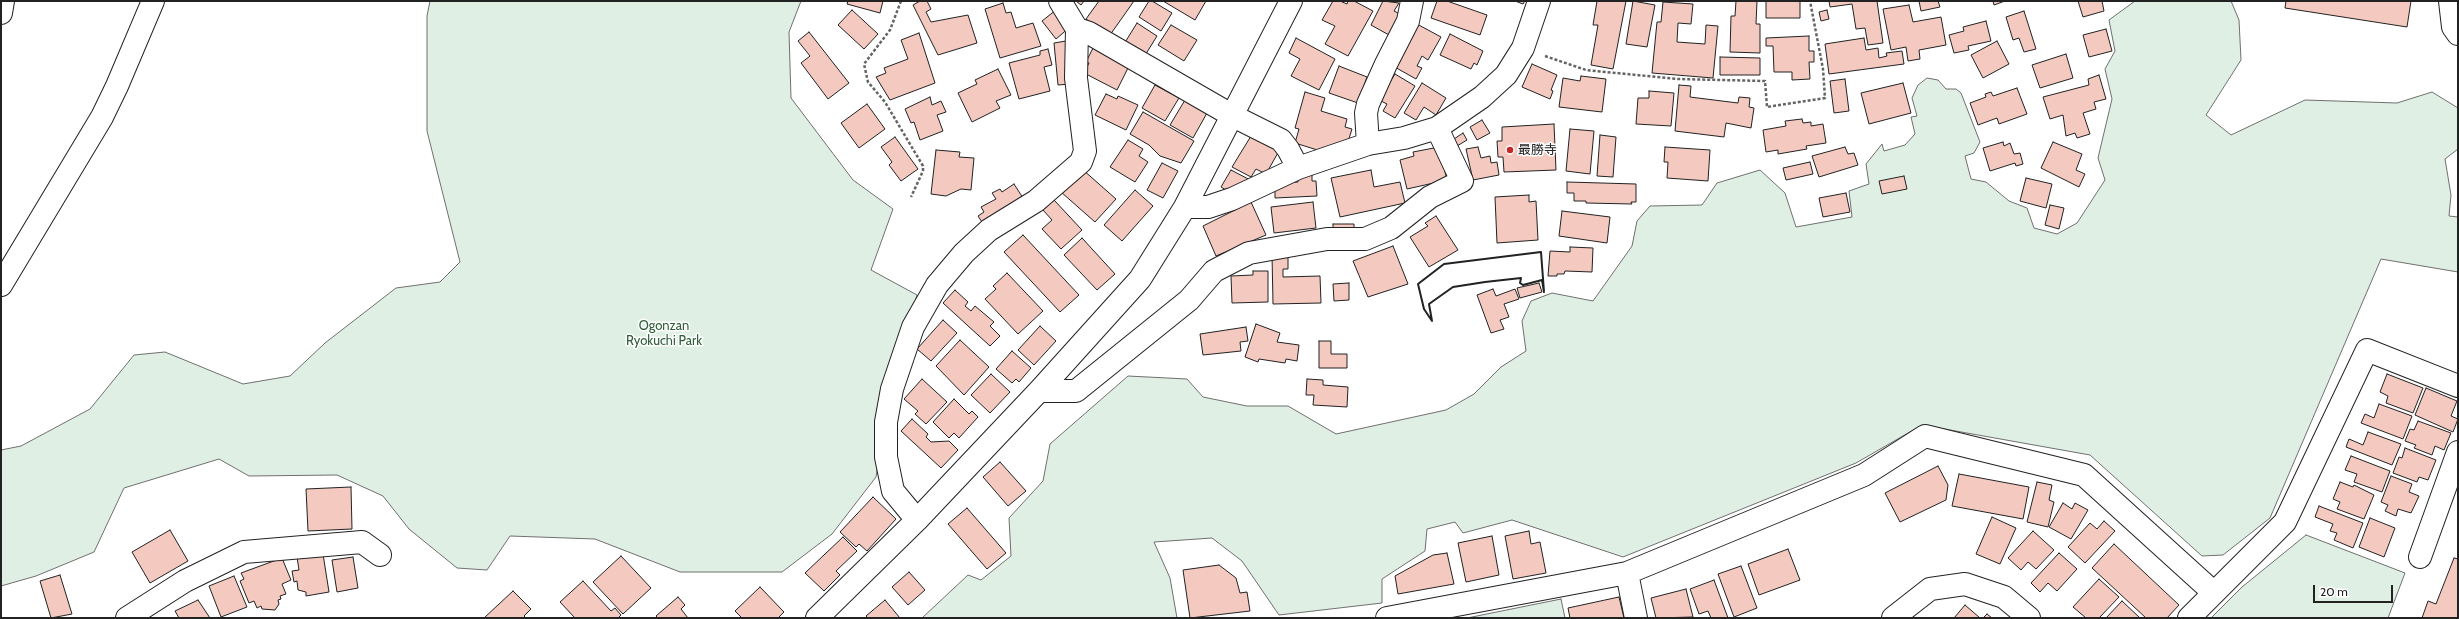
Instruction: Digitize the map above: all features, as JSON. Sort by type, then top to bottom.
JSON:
[{"type":"street","points":[[1,12],[3,1]]},
{"type":"street","points":[[1,285],[102,118],[153,1]]},
{"type":"street","points":[[917,520],[893,491],[886,457],[886,422],[895,382],[913,327],[937,285],[964,253],[989,230],[1036,201],[1081,162],[1085,151],[1076,78],[1077,29],[1060,1]]},
{"type":"street","points":[[817,618],[917,520],[1140,279],[1185,207],[1233,116],[1290,1]]},
{"type":"street","points":[[1368,144],[1366,113],[1368,104],[1408,21],[1412,1]]},
{"type":"street","points":[[1185,207],[1208,207],[1232,199],[1298,168],[1368,144],[1404,138],[1437,128],[1482,97],[1506,75],[1523,48],[1539,1]]},
{"type":"street","points":[[2450,1],[2454,27],[2458,34]]},
{"type":"street","points":[[1077,29],[1089,33],[1233,116],[1281,140],[1288,149],[1298,168]]},
{"type":"street","points":[[1038,391],[1076,392],[1188,300],[1214,271],[1249,253],[1327,239],[1365,239],[1391,228],[1430,197],[1462,181],[1437,128]]},
{"type":"street","points":[[2189,618],[2213,592],[2285,522],[2367,350],[2458,386]]},
{"type":"street","points":[[1387,618],[1627,573],[1864,475],[1925,436],[2084,475],[2213,592]]},
{"type":"street","points":[[2420,557],[2458,452]]},
{"type":"street","points":[[127,618],[185,581],[244,552],[362,542],[380,555]]},
{"type":"street","points":[[1627,573],[1636,618]]},
{"type":"street","points":[[1893,618],[1930,589],[1965,584],[2004,597],[2029,618]]},
{"type":"path","points":[[901,1],[893,24],[864,64],[868,82],[885,102],[923,166],[923,171],[911,197]]},
{"type":"path","points":[[1523,48],[1586,70],[1677,79],[1765,81],[1767,107],[1825,98],[1823,69],[1810,1]]},
{"type":"green space","name":"Ogonzan Ryokuchi Park","points":[[430,1],[801,1],[789,32],[791,98],[853,180],[893,209],[871,270],[917,295],[889,390],[876,477],[832,534],[782,572],[680,572],[595,539],[510,536],[487,570],[457,568],[409,529],[383,496],[337,475],[249,476],[219,459],[124,488],[94,552],[36,576],[1,586],[1,450],[21,446],[90,409],[134,355],[165,352],[243,384],[290,376],[325,343],[396,288],[440,282],[460,262],[427,131],[427,16]]},
{"type":"green space","points":[[2135,1],[2231,1],[2239,20],[2241,60],[2206,115],[2231,135],[2305,100],[2397,103],[2432,92],[2458,108],[2458,149],[2445,159],[2451,195],[2449,216],[2458,217],[2458,272],[2381,259],[2270,518],[2223,555],[2202,556],[2090,455],[1922,425],[1856,463],[1623,557],[1512,520],[1463,533],[1455,522],[1427,529],[1425,551],[1382,579],[1382,603],[1279,615],[1242,561],[1212,538],[1154,542],[1170,578],[1177,618],[922,618],[968,575],[981,580],[1011,556],[1009,518],[1043,481],[1050,444],[1128,376],[1187,379],[1203,397],[1247,406],[1288,406],[1336,434],[1446,410],[1474,394],[1501,367],[1526,351],[1522,321],[1531,301],[1552,293],[1593,301],[1632,246],[1637,221],[1650,206],[1702,205],[1717,183],[1760,170],[1785,193],[1796,227],[1852,217],[1849,191],[1869,184],[1866,164],[1882,144],[1884,151],[1905,145],[1915,134],[1911,117],[1917,116],[1912,98],[1918,85],[1927,78],[1938,80],[1946,89],[1956,89],[1961,93],[1980,142],[1974,153],[1965,156],[1971,179],[1986,182],[2009,201],[2027,208],[2034,228],[2057,234],[2077,223],[2105,180],[2098,158],[2112,99],[2105,69],[2115,51],[2109,20]]},
{"type":"green space","points":[[2306,535],[2405,573],[2388,618],[2211,618],[2242,587]]},
{"type":"green space","points":[[1561,599],[1565,618],[1467,618]]},
{"type":"building","points":[[848,1],[883,1],[880,13],[847,4]]},
{"type":"building","points":[[920,1],[927,1],[931,9],[926,12],[931,22],[968,15],[977,43],[938,55],[913,5]]},
{"type":"building","points":[[1076,1],[1084,1],[1081,5]]},
{"type":"building","points":[[1099,1],[1134,1],[1110,35],[1086,19]]},
{"type":"building","points":[[1149,1],[1152,1],[1172,13],[1161,31],[1139,17]]},
{"type":"building","points":[[1163,1],[1206,1],[1195,20]]},
{"type":"building","points":[[1333,1],[1340,1],[1347,4],[1348,1],[1354,1],[1373,11],[1348,56],[1325,44],[1335,26],[1322,20]]},
{"type":"building","points":[[1383,1],[1399,3],[1394,11],[1400,14],[1389,35],[1371,25]]},
{"type":"building","points":[[1437,1],[1447,1],[1487,15],[1480,35],[1431,18]]},
{"type":"building","points":[[1515,1],[1525,1],[1523,4]]},
{"type":"building","points":[[1597,1],[1626,1],[1613,69],[1591,65],[1598,25],[1593,25]]},
{"type":"building","points":[[1633,1],[1655,5],[1647,47],[1626,44]]},
{"type":"building","points":[[1736,1],[1757,1],[1756,24],[1760,24],[1760,53],[1730,52],[1731,16],[1735,16]]},
{"type":"building","points":[[1766,1],[1800,1],[1800,18],[1766,18]]},
{"type":"building","points":[[1829,1],[1877,1],[1883,43],[1868,45],[1865,28],[1856,29],[1852,4],[1830,7]]},
{"type":"building","points":[[1919,1],[1938,1],[1940,7],[1921,11]]},
{"type":"building","points":[[1993,1],[2005,1],[1994,5]]},
{"type":"building","points":[[2078,1],[2102,1],[2104,11],[2083,17]]},
{"type":"building","points":[[2286,1],[2411,1],[2407,27],[2285,8]]},
{"type":"building","points":[[1663,2],[1693,4],[1691,24],[1678,23],[1677,42],[1705,44],[1706,25],[1718,26],[1713,78],[1652,73],[1657,22],[1661,22]]},
{"type":"building","points":[[1003,3],[1006,13],[1011,12],[1016,28],[1033,23],[1041,46],[1000,58],[985,9]]},
{"type":"building","points":[[1909,5],[1913,22],[1941,17],[1946,45],[1919,50],[1920,59],[1908,61],[1906,47],[1891,50],[1883,9]]},
{"type":"building","points":[[852,10],[878,34],[864,49],[838,25]]},
{"type":"building","points":[[1056,10],[1070,27],[1056,39],[1042,21]]},
{"type":"building","points":[[1827,10],[1829,19],[1821,21],[1819,12]]},
{"type":"building","points":[[2024,11],[2036,49],[2024,52],[2019,38],[2013,40],[2006,17]]},
{"type":"building","points":[[1986,21],[1991,41],[1968,46],[1969,50],[1954,53],[1949,35],[1964,31],[1963,27]]},
{"type":"building","points":[[1137,23],[1157,36],[1144,57],[1124,44]]},
{"type":"building","points":[[1417,24],[1441,37],[1428,60],[1422,56],[1417,66],[1422,68],[1416,79],[1393,66]]},
{"type":"building","points":[[1171,25],[1197,40],[1184,61],[1158,45]]},
{"type":"building","points":[[2106,29],[2112,51],[2089,57],[2083,35]]},
{"type":"building","points":[[809,32],[849,83],[828,99],[801,63],[810,56],[798,41]]},
{"type":"building","points":[[919,33],[935,83],[890,100],[876,77],[886,73],[884,68],[908,59],[901,40]]},
{"type":"building","points":[[1450,34],[1483,51],[1477,65],[1474,63],[1471,69],[1440,55]]},
{"type":"building","points":[[1809,36],[1809,51],[1814,51],[1814,62],[1809,62],[1810,79],[1792,80],[1792,72],[1774,72],[1773,46],[1766,46],[1766,38]]},
{"type":"building","points":[[1296,38],[1335,59],[1319,90],[1291,76],[1300,59],[1289,53]]},
{"type":"building","points":[[1864,38],[1866,50],[1878,48],[1879,58],[1887,56],[1886,53],[1902,51],[1904,64],[1829,74],[1825,44]]},
{"type":"building","points":[[1066,41],[1070,84],[1058,85],[1054,43]]},
{"type":"building","points":[[1997,41],[2009,64],[1983,78],[1971,55]]},
{"type":"building","points":[[1094,46],[1130,64],[1117,90],[1084,73],[1089,63],[1086,62]]},
{"type":"building","points":[[1048,49],[1052,65],[1044,67],[1050,91],[1019,99],[1009,63],[1040,55],[1040,51]]},
{"type":"building","points":[[2066,54],[2073,78],[2040,88],[2032,65]]},
{"type":"building","points":[[1720,57],[1760,58],[1760,75],[1720,75]]},
{"type":"building","points":[[1532,64],[1557,75],[1551,90],[1553,91],[1550,99],[1522,87]]},
{"type":"building","points":[[1339,66],[1367,77],[1358,103],[1329,93]]},
{"type":"building","points":[[998,69],[1011,95],[996,101],[1000,108],[972,122],[958,93],[977,84],[975,80]]},
{"type":"building","points":[[1395,74],[1415,86],[1395,118],[1383,111],[1387,104],[1379,100]]},
{"type":"building","points":[[2099,75],[2106,99],[2094,102],[2096,109],[2083,113],[2090,134],[2077,138],[2075,133],[2066,136],[2063,115],[2050,119],[2043,97],[2089,85],[2088,79]]},
{"type":"building","points":[[1581,76],[1606,79],[1602,112],[1559,107],[1563,78],[1580,81]]},
{"type":"building","points":[[1845,79],[1849,111],[1834,113],[1830,81]]},
{"type":"building","points":[[1422,83],[1446,98],[1436,115],[1424,107],[1416,120],[1404,113]]},
{"type":"building","points":[[1903,83],[1911,113],[1869,124],[1861,93]]},
{"type":"building","points":[[1155,85],[1179,98],[1165,121],[1142,108]]},
{"type":"building","points":[[1679,85],[1691,86],[1690,97],[1738,103],[1739,97],[1750,98],[1749,107],[1754,108],[1751,128],[1726,123],[1724,137],[1675,131]]},
{"type":"building","points":[[2017,88],[2027,114],[1999,124],[1997,118],[1978,125],[1970,103],[1986,97],[1985,94],[1991,92],[1993,96]]},
{"type":"building","points":[[1649,91],[1674,93],[1671,126],[1636,124],[1638,98],[1649,98]]},
{"type":"building","points":[[1305,92],[1325,98],[1321,111],[1347,119],[1345,127],[1352,129],[1346,148],[1327,153],[1295,143],[1299,129],[1295,128]]},
{"type":"building","points":[[1106,94],[1117,99],[1118,96],[1138,105],[1126,130],[1095,115]]},
{"type":"building","points":[[930,97],[932,105],[941,101],[946,112],[937,115],[943,131],[920,140],[914,122],[911,123],[905,109]]},
{"type":"building","points":[[1185,100],[1207,113],[1193,138],[1170,125]]},
{"type":"building","points":[[867,104],[885,129],[859,148],[841,123]]},
{"type":"building","points":[[1143,112],[1194,141],[1181,163],[1160,156],[1149,145],[1130,134]]},
{"type":"building","points":[[1802,119],[1803,123],[1811,122],[1811,126],[1823,124],[1826,143],[1806,146],[1807,149],[1778,154],[1778,150],[1766,152],[1763,130],[1786,126],[1785,121]]},
{"type":"building","points":[[1482,120],[1490,133],[1477,140],[1470,127]]},
{"type":"building","points":[[1554,124],[1556,170],[1504,172],[1503,157],[1498,157],[1497,141],[1502,141],[1502,127]]},
{"type":"building","points":[[1570,129],[1594,131],[1590,174],[1566,171]]},
{"type":"building","points":[[1463,133],[1467,140],[1457,146],[1454,139]]},
{"type":"building","points":[[1600,135],[1616,137],[1613,177],[1597,176]]},
{"type":"building","points":[[1251,136],[1279,151],[1266,174],[1256,169],[1251,177],[1232,167]]},
{"type":"building","points":[[895,137],[918,169],[901,181],[889,165],[892,162],[881,147]]},
{"type":"building","points":[[1128,140],[1143,149],[1139,156],[1148,162],[1135,182],[1110,167]]},
{"type":"building","points":[[2003,142],[2004,146],[2010,143],[2014,154],[2020,153],[2023,164],[2016,166],[2015,163],[1990,171],[1983,148]]},
{"type":"building","points":[[2053,142],[2082,154],[2076,170],[2085,174],[2079,187],[2041,168]]},
{"type":"building","points":[[1439,147],[1447,180],[1407,189],[1400,160],[1414,156],[1413,152]]},
{"type":"building","points":[[1478,147],[1481,158],[1490,156],[1491,163],[1497,162],[1499,175],[1473,180],[1466,149]]},
{"type":"building","points":[[1665,147],[1710,150],[1708,181],[1667,178],[1668,162],[1664,162]]},
{"type":"building","points":[[1845,147],[1848,154],[1854,153],[1858,165],[1819,177],[1812,156]]},
{"type":"building","points":[[936,150],[960,152],[959,157],[974,158],[971,190],[961,189],[946,196],[931,194]]},
{"type":"building","points":[[1810,162],[1813,174],[1786,180],[1783,168]]},
{"type":"building","points":[[1162,163],[1178,171],[1163,198],[1147,190]]},
{"type":"building","points":[[1082,169],[1116,199],[1095,222],[1061,192]]},
{"type":"building","points":[[1231,170],[1254,182],[1231,193],[1221,187]]},
{"type":"building","points":[[1371,170],[1374,187],[1400,182],[1405,203],[1340,217],[1331,178]]},
{"type":"building","points":[[1312,175],[1312,181],[1316,181],[1317,196],[1275,198],[1275,183],[1298,182],[1298,176]]},
{"type":"building","points":[[1904,176],[1907,189],[1882,194],[1879,181]]},
{"type":"building","points":[[2026,178],[2052,184],[2046,208],[2020,201]]},
{"type":"building","points":[[1567,182],[1636,184],[1636,202],[1631,202],[1632,204],[1586,203],[1586,201],[1574,201],[1574,193],[1567,193]]},
{"type":"building","points":[[1014,184],[1023,198],[1004,211],[1002,209],[982,222],[978,216],[984,212],[981,207],[996,199],[992,193],[1000,189],[1002,192]]},
{"type":"building","points":[[1135,190],[1153,206],[1122,241],[1104,225]]},
{"type":"building","points":[[1846,193],[1850,212],[1823,217],[1819,198]]},
{"type":"building","points":[[1529,195],[1529,202],[1536,201],[1538,240],[1497,243],[1495,197]]},
{"type":"building","points":[[1054,200],[1082,230],[1061,249],[1042,229],[1052,220],[1043,210]]},
{"type":"building","points":[[1251,202],[1266,235],[1216,256],[1203,226]]},
{"type":"building","points":[[1313,202],[1316,228],[1274,233],[1271,207]]},
{"type":"building","points":[[2050,205],[2064,208],[2059,229],[2045,225]]},
{"type":"building","points":[[1562,211],[1610,217],[1607,243],[1559,236]]},
{"type":"building","points":[[1436,216],[1458,250],[1429,267],[1410,237],[1428,226],[1425,223]]},
{"type":"building","points":[[1333,224],[1354,224],[1354,235],[1333,235]]},
{"type":"building","points":[[1023,235],[1079,295],[1060,312],[1004,252]]},
{"type":"building","points":[[1082,238],[1115,274],[1097,290],[1064,255]]},
{"type":"building","points":[[1393,246],[1408,284],[1368,297],[1353,261]]},
{"type":"building","points":[[1570,247],[1593,248],[1592,272],[1565,271],[1564,274],[1548,276],[1550,251],[1570,252]]},
{"type":"building","points":[[1288,254],[1288,269],[1283,269],[1283,277],[1320,276],[1321,303],[1273,304],[1272,255]]},
{"type":"building","points":[[1253,271],[1268,271],[1268,302],[1232,303],[1231,276],[1253,275]]},
{"type":"building","points":[[1007,273],[1043,311],[1018,334],[985,299],[996,289],[993,286]]},
{"type":"building","points":[[1349,283],[1349,300],[1334,301],[1333,284]]},
{"type":"building","points":[[1539,283],[1542,292],[1520,298],[1517,288]]},
{"type":"building","points":[[1493,289],[1496,296],[1515,289],[1519,299],[1504,304],[1509,317],[1500,320],[1504,329],[1491,333],[1477,295]]},
{"type":"building","points":[[955,290],[968,302],[965,306],[971,311],[975,306],[994,322],[990,326],[1000,336],[990,346],[943,303]]},
{"type":"building","points":[[943,320],[957,333],[931,361],[917,349]]},
{"type":"building","points":[[1256,324],[1280,333],[1277,342],[1299,345],[1297,361],[1286,359],[1285,363],[1259,359],[1258,362],[1245,357]]},
{"type":"building","points":[[1040,326],[1056,341],[1034,365],[1018,350]]},
{"type":"building","points":[[1246,327],[1248,341],[1240,342],[1241,351],[1203,355],[1200,334]]},
{"type":"building","points":[[960,340],[989,367],[964,395],[936,366]]},
{"type":"building","points":[[1319,341],[1331,341],[1331,354],[1347,354],[1347,368],[1319,368]]},
{"type":"building","points":[[1012,351],[1031,368],[1019,382],[1016,379],[1012,383],[996,369]]},
{"type":"building","points":[[991,374],[1010,392],[990,413],[971,395]]},
{"type":"building","points":[[2387,374],[2423,388],[2413,413],[2386,403],[2388,396],[2380,392]]},
{"type":"building","points":[[922,379],[947,402],[926,424],[915,414],[918,411],[904,399]]},
{"type":"building","points":[[1307,379],[1323,380],[1323,385],[1348,387],[1347,407],[1313,405],[1314,395],[1306,395]]},
{"type":"building","points":[[2426,388],[2457,401],[2451,416],[2458,419],[2453,432],[2415,415]]},
{"type":"building","points":[[954,399],[969,414],[972,411],[978,417],[959,438],[954,433],[949,438],[933,422]]},
{"type":"building","points":[[2379,404],[2412,416],[2403,439],[2361,423],[2365,414],[2374,418]]},
{"type":"building","points":[[912,419],[928,434],[926,437],[931,442],[949,441],[958,450],[941,468],[901,431]]},
{"type":"building","points":[[2418,421],[2451,433],[2444,450],[2435,446],[2432,455],[2414,448],[2416,445],[2405,441],[2410,429],[2414,430]]},
{"type":"building","points":[[2368,432],[2401,444],[2392,465],[2346,447],[2349,439],[2363,445]]},
{"type":"building","points":[[2405,448],[2436,460],[2428,480],[2419,477],[2417,482],[2393,473],[2399,457],[2402,458]]},
{"type":"building","points":[[2351,456],[2390,471],[2382,492],[2354,482],[2357,474],[2345,470]]},
{"type":"building","points":[[1000,462],[1026,491],[1008,506],[983,477]]},
{"type":"building","points":[[1938,466],[1948,485],[1946,500],[1900,522],[1885,493]]},
{"type":"building","points":[[1959,474],[2029,487],[2023,519],[1952,506]]},
{"type":"building","points":[[2391,476],[2412,484],[2409,492],[2419,496],[2411,513],[2398,509],[2396,516],[2385,511],[2388,505],[2381,502]]},
{"type":"building","points":[[2037,482],[2052,485],[2049,500],[2054,502],[2048,527],[2027,522]]},
{"type":"building","points":[[2340,482],[2353,487],[2354,485],[2374,495],[2364,519],[2337,509],[2340,502],[2333,499]]},
{"type":"building","points":[[351,487],[352,529],[308,531],[306,489]]},
{"type":"building","points":[[873,497],[896,519],[867,551],[859,544],[856,547],[840,532]]},
{"type":"building","points":[[2063,503],[2072,509],[2075,503],[2088,510],[2071,539],[2049,527]]},
{"type":"building","points":[[2319,506],[2363,523],[2353,548],[2334,540],[2337,533],[2330,531],[2333,524],[2315,517]]},
{"type":"building","points":[[967,508],[1006,553],[987,569],[948,524]]},
{"type":"building","points":[[1992,517],[2016,528],[2000,564],[1976,554]]},
{"type":"building","points":[[2370,518],[2395,528],[2384,557],[2359,547]]},
{"type":"building","points":[[2104,521],[2115,531],[2085,563],[2068,547],[2090,523],[2097,529]]},
{"type":"building","points":[[170,530],[188,561],[150,583],[132,552]]},
{"type":"building","points":[[1529,531],[1531,544],[1540,542],[1546,573],[1513,579],[1505,536]]},
{"type":"building","points":[[2033,531],[2054,550],[2036,569],[2028,562],[2021,570],[2008,558]]},
{"type":"building","points":[[1492,536],[1499,575],[1466,582],[1458,543]]},
{"type":"building","points":[[843,537],[857,551],[836,571],[840,575],[824,591],[805,573]]},
{"type":"building","points":[[2114,544],[2179,605],[2167,618],[2146,618],[2092,568]]},
{"type":"building","points":[[1788,549],[1800,580],[1759,595],[1748,564]]},
{"type":"building","points":[[1447,553],[1454,584],[1398,594],[1395,576],[1433,555]]},
{"type":"building","points":[[2059,553],[2077,569],[2057,591],[2048,583],[2040,592],[2031,583]]},
{"type":"building","points":[[323,554],[329,592],[306,596],[306,592],[298,590],[297,581],[294,582],[292,571],[299,570],[297,557]]},
{"type":"building","points":[[621,556],[651,588],[623,614],[593,582]]},
{"type":"building","points":[[353,557],[358,588],[337,592],[332,560]]},
{"type":"building","points":[[282,558],[291,580],[282,584],[286,594],[280,596],[281,599],[278,600],[279,604],[275,610],[262,609],[261,606],[257,608],[254,601],[249,603],[240,581],[244,579],[241,573]]},
{"type":"building","points":[[2454,558],[2458,559],[2458,618],[2422,618],[2428,601],[2436,604]]},
{"type":"building","points":[[1219,565],[1236,578],[1240,593],[1247,592],[1250,611],[1190,618],[1183,570]]},
{"type":"building","points":[[1741,566],[1757,608],[1734,617],[1718,574]]},
{"type":"building","points":[[909,572],[925,590],[908,605],[892,587]]},
{"type":"building","points":[[60,575],[72,614],[51,618],[40,581]]},
{"type":"building","points":[[234,576],[247,607],[221,617],[209,586]]},
{"type":"building","points":[[2099,579],[2119,597],[2099,618],[2086,618],[2073,607]]},
{"type":"building","points":[[1714,580],[1728,618],[1711,618],[1708,611],[1699,614],[1690,589]]},
{"type":"building","points":[[583,581],[611,611],[615,608],[621,615],[618,618],[575,618],[560,602]]},
{"type":"building","points":[[760,587],[784,612],[778,618],[742,618],[735,611]]},
{"type":"building","points":[[1686,589],[1693,617],[1656,618],[1651,598]]},
{"type":"building","points":[[513,591],[531,609],[524,616],[526,618],[484,618]]},
{"type":"building","points":[[678,597],[685,605],[681,609],[688,618],[658,618],[656,616]]},
{"type":"building","points":[[1619,597],[1624,618],[1570,618],[1568,608]]},
{"type":"building","points":[[198,600],[210,618],[179,618],[175,611]]},
{"type":"building","points":[[885,600],[900,618],[868,618],[866,616]]},
{"type":"building","points":[[2122,601],[2140,618],[2106,618]]},
{"type":"building","points":[[1965,605],[1980,618],[1954,618]]},
{"type":"building","points":[[1987,614],[1992,618],[1983,618]]},
{"type":"wall","points":[[1541,252],[1544,292],[1542,280],[1523,285],[1520,283],[1521,278],[1485,282],[1453,287],[1429,304],[1432,321],[1424,309],[1418,284],[1444,264],[1541,252]]},
{"type":"place","name":"最勝寺","points":[[1510,150]]}]
